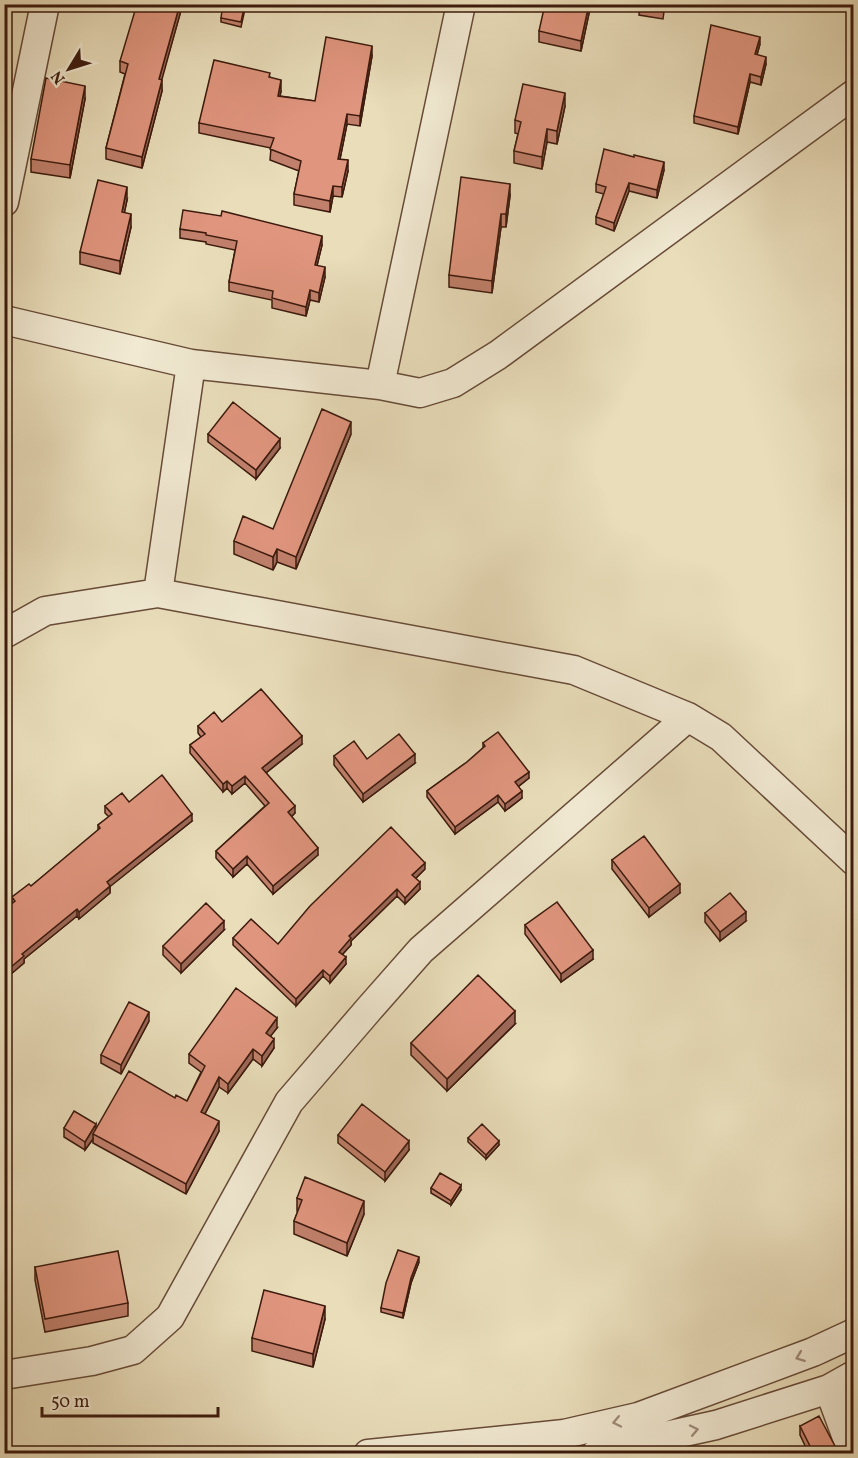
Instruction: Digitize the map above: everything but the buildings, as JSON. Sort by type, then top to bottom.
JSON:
[{"type":"street","points":[[4,202],[45,4]]},
{"type":"street","points":[[380,385],[461,4]]},
{"type":"street","points":[[4,320],[191,364],[380,385],[420,393],[453,383],[498,355],[854,94]]},
{"type":"street","points":[[158,593],[191,364]]},
{"type":"street","points":[[4,634],[45,611],[158,593],[574,670],[688,717],[721,737],[854,861]]},
{"type":"street","points":[[4,1375],[92,1361],[133,1350],[170,1317],[289,1102],[369,1009],[422,950],[688,717]]},
{"type":"street","points":[[368,1454],[565,1444],[813,1353],[854,1333]]},
{"type":"street","points":[[596,1454],[716,1425],[829,1389],[854,1375]]},
{"type":"street","points":[[829,1389],[853,1454]]}]
